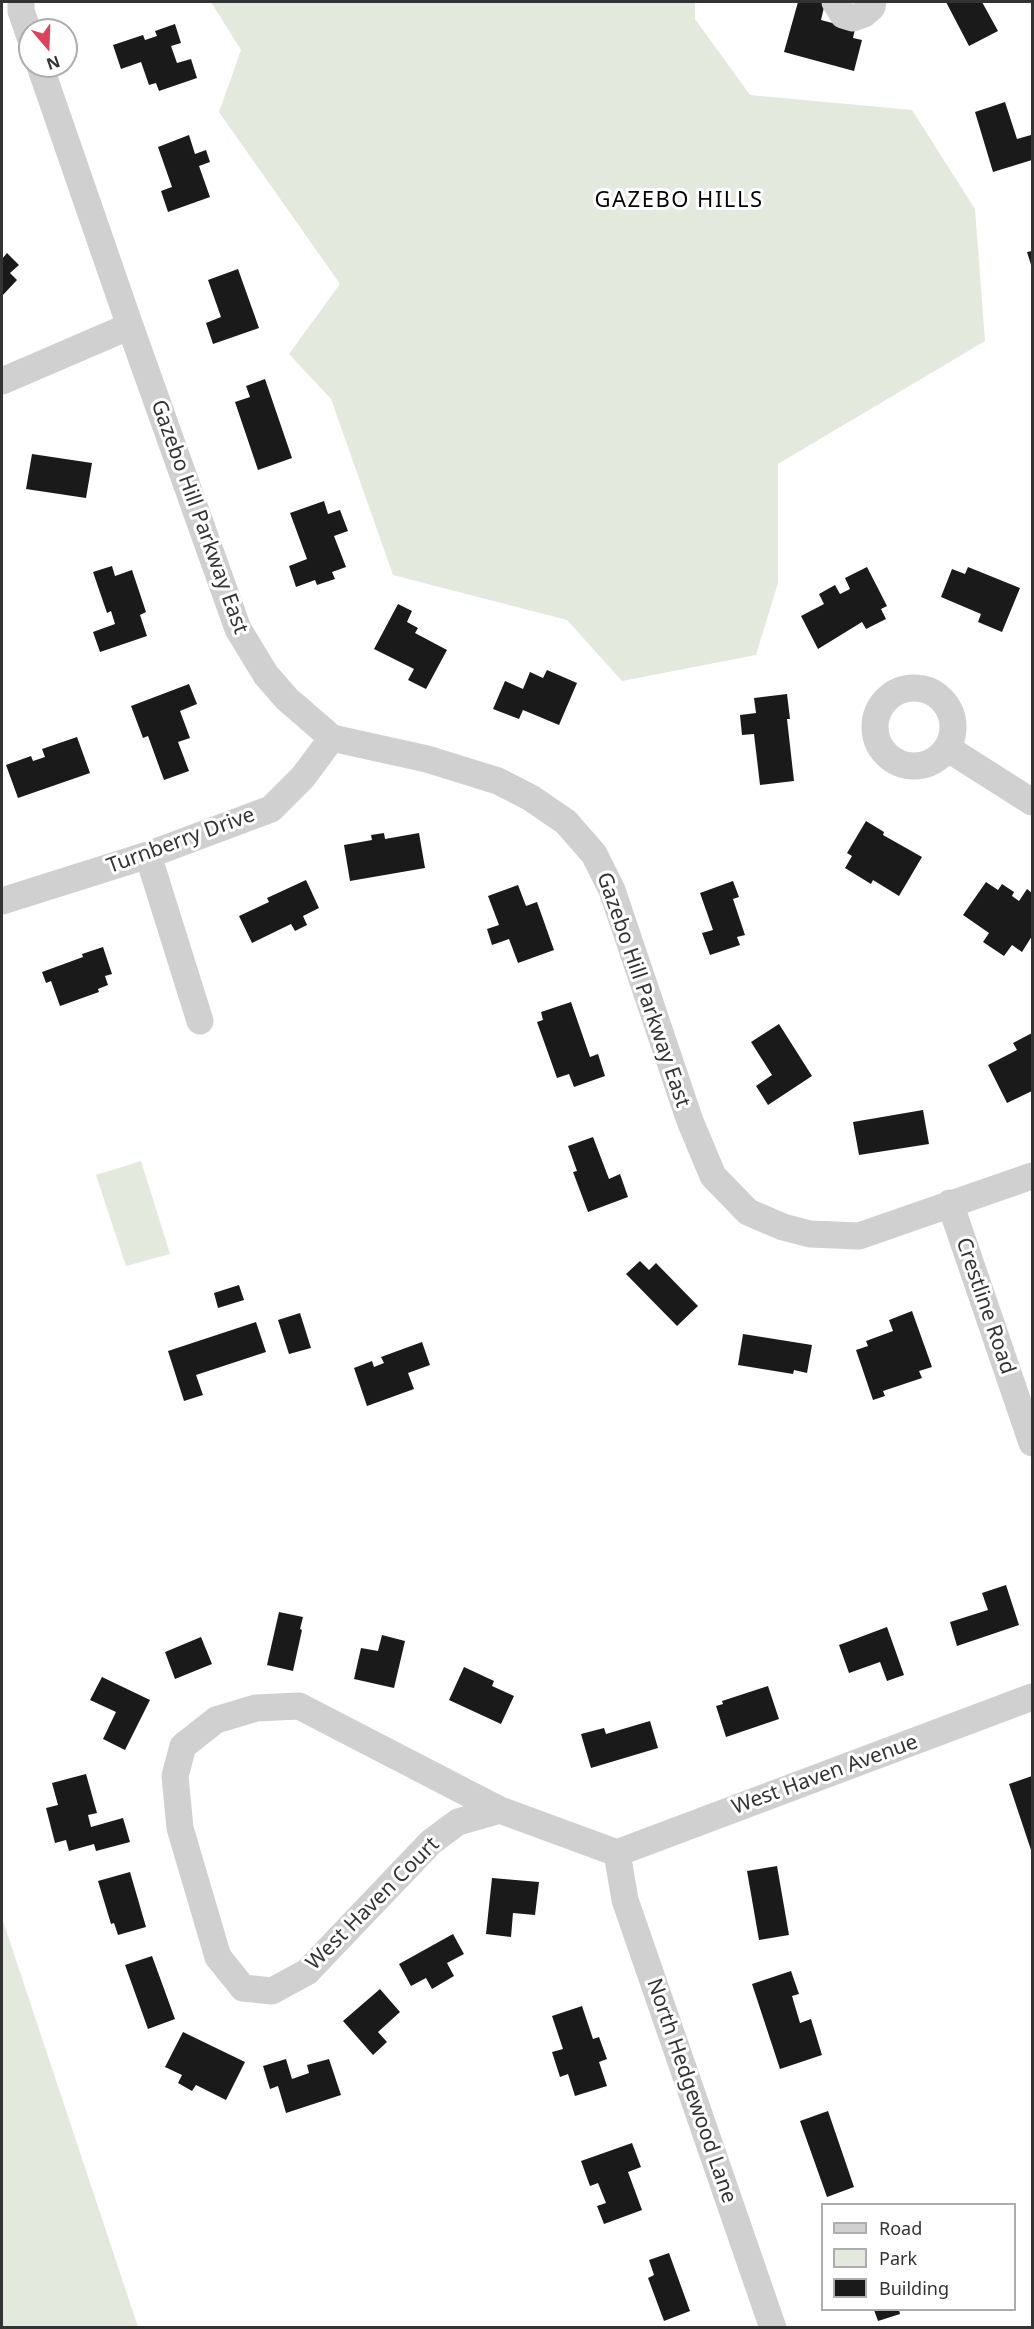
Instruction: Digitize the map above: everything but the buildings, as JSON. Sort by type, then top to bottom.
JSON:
[{"type":"street","points":[[21,2],[23,18]]},
{"type":"street","points":[[835,2],[843,15],[853,18],[872,8],[873,2]]},
{"type":"street","name":"Gazebo Hill Parkway East","points":[[44,78],[238,629],[266,675],[287,699],[332,738],[427,759],[498,781],[531,798],[566,822],[594,854],[612,890],[690,1121],[713,1176],[748,1212],[783,1227],[810,1234],[859,1236],[1032,1176]]},
{"type":"street","points":[[2,381],[130,326]]},
{"type":"street","name":"Turnberry Drive","points":[[2,901],[148,855],[271,809],[303,777],[332,738]]},
{"type":"street","points":[[947,748],[1032,802]]},
{"type":"street","points":[[148,855],[200,1021]]},
{"type":"street","name":"Crestline Road","points":[[950,1203],[1032,1443]]},
{"type":"street","name":"West Haven Avenue","points":[[617,1853],[1032,1697]]},
{"type":"street","name":"West Haven Court","points":[[500,1810],[458,1822],[432,1842],[307,1972],[272,1991],[243,1988],[218,1957],[180,1828],[175,1776],[183,1746],[216,1720],[256,1708],[299,1706],[500,1810],[617,1853]]},
{"type":"street","name":"North Hedgewood Lane","points":[[617,1853],[625,1900],[773,2328]]},
{"type":"green space","points":[[211,2],[695,2],[695,19],[750,95],[912,110],[975,209],[985,341],[778,464],[778,583],[756,655],[622,681],[567,620],[393,575],[331,399],[289,354],[340,284],[219,112],[241,50]]},
{"type":"green space","points":[[141,1161],[170,1254],[126,1266],[96,1175]]},
{"type":"green space","points":[[2,1918],[138,2327],[2,2327]]},
{"type":"district","name":"GAZEBO HILLS","points":[[679,201]]}]
